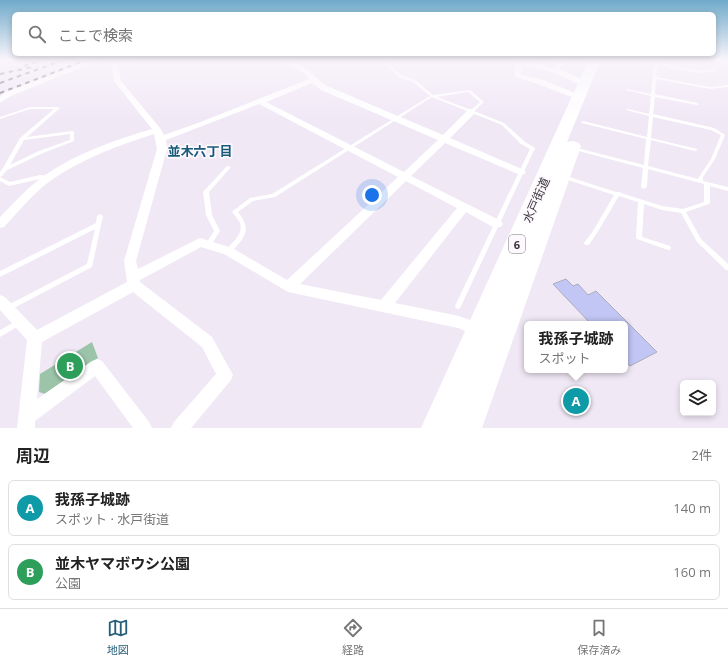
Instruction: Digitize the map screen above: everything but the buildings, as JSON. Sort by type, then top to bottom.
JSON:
[{"type":"highway","name":"水戸街道","points":[[437,428],[587,79]]},
{"type":"highway","name":"水戸街道","points":[[466,428],[600,79]]},
{"type":"street","points":[[0,102],[8,94],[47,79]]},
{"type":"street","points":[[118,79],[159,135],[162,149],[130,261],[134,282],[207,342],[225,375],[180,428]]},
{"type":"street","points":[[529,79],[582,91]]},
{"type":"street","points":[[566,79],[582,91]]},
{"type":"street","points":[[0,224],[19,203],[49,178],[98,151],[159,135],[260,102],[313,80],[324,88],[521,172]]},
{"type":"street","points":[[260,102],[497,224]]},
{"type":"street","points":[[288,287],[472,111]]},
{"type":"street","points":[[384,307],[464,207]]},
{"type":"street","points":[[35,338],[134,282],[200,242],[228,251],[288,287],[459,322],[500,340]]},
{"type":"street","points":[[4,305],[35,338],[26,423]]},
{"type":"street","points":[[26,423],[97,366],[143,428]]},
{"type":"lane","points":[[408,79],[414,81],[432,96],[503,124],[523,143],[533,148],[458,306]]},
{"type":"lane","points":[[644,187],[654,79]]},
{"type":"lane","points":[[659,79],[710,88],[728,86]]},
{"type":"lane","points":[[627,90],[697,104]]},
{"type":"lane","points":[[228,251],[243,234],[244,225],[242,219],[235,212],[252,199],[273,196],[432,96],[469,91],[482,102],[472,111]]},
{"type":"lane","points":[[0,118],[30,108],[58,108],[22,139],[0,175]]},
{"type":"lane","points":[[628,110],[712,129],[723,135],[713,159],[700,182]]},
{"type":"lane","points":[[583,122],[695,150]]},
{"type":"lane","points":[[5,169],[41,152],[72,141],[72,132],[22,139]]},
{"type":"lane","points":[[573,148],[728,189]]},
{"type":"lane","points":[[208,245],[217,231],[209,215],[206,192],[229,167]]},
{"type":"lane","points":[[562,176],[662,208],[683,211],[707,204],[706,184]]},
{"type":"lane","points":[[0,179],[9,184],[40,177],[49,178]]},
{"type":"lane","points":[[586,243],[595,232],[618,193]]},
{"type":"lane","points":[[641,201],[639,238],[668,248]]},
{"type":"lane","points":[[683,211],[699,240],[728,268]]},
{"type":"lane","points":[[4,305],[90,265],[100,216]]},
{"type":"lane","points":[[0,274],[97,225]]},
{"type":"lane","points":[[0,334],[21,322]]},
{"type":"green space","points":[[92,342],[98,358],[48,395],[39,392],[40,374]]},
{"type":"railway","points":[[0,83],[11,79]]},
{"type":"railway","points":[[0,93],[37,79]]},
{"type":"place","name":"並木ヤマボウシ公園","points":[[70,366]]},
{"type":"place","name":"我孫子城跡","points":[[576,401]]},
{"type":"district","name":"並木六丁目","points":[[200,151]]}]
